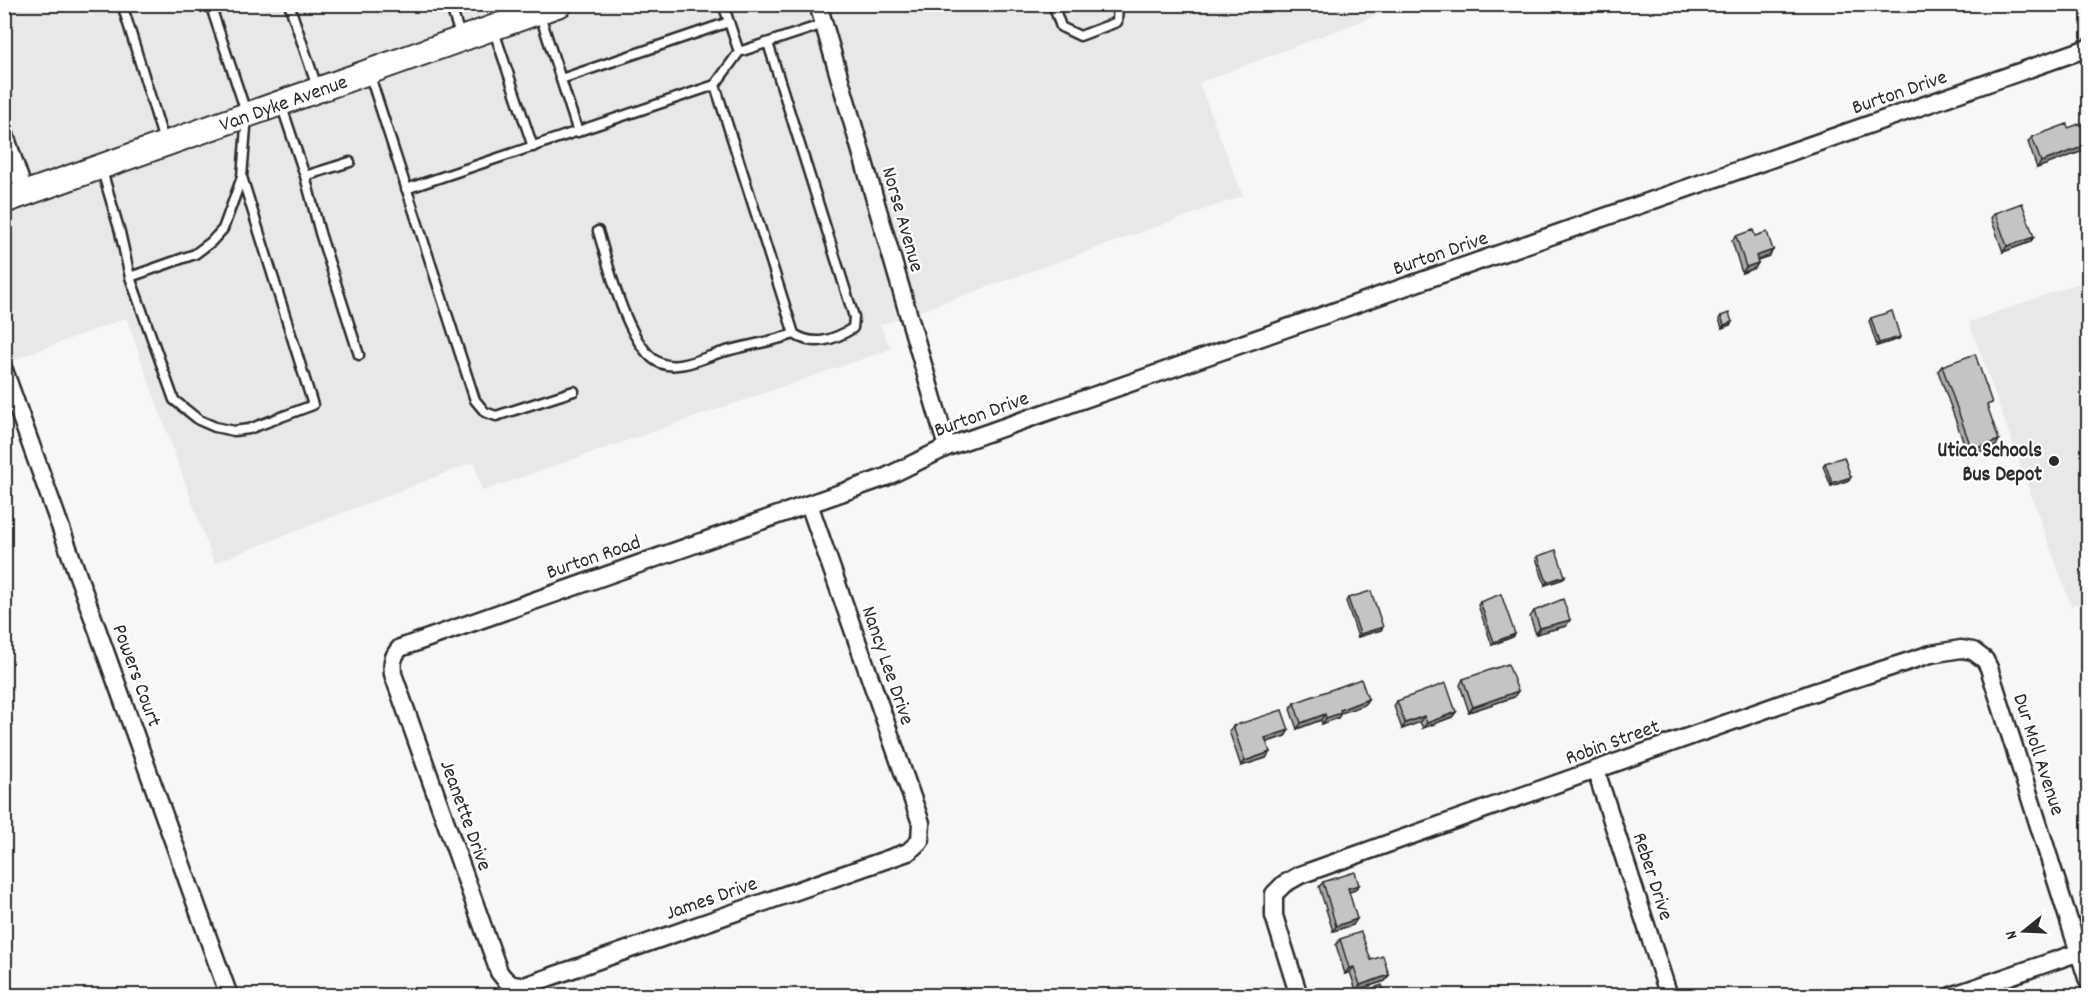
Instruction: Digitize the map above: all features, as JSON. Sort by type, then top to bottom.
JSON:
[{"type":"main road","name":"Van Dyke Avenue","points":[[15,198],[318,91],[493,27],[535,9]]},
{"type":"street","name":"Norse Avenue","points":[[818,4],[947,447]]},
{"type":"street","name":"Burton Drive","points":[[809,504],[886,477],[947,447],[2088,48]]},
{"type":"street","points":[[4,132],[15,198]]},
{"type":"street","name":"Powers Court","points":[[4,369],[229,996]]},
{"type":"street","name":"Burton Road","points":[[394,655],[400,648],[809,504]]},
{"type":"street","name":"Nancy Lee Drive","points":[[809,504],[921,823],[920,841]]},
{"type":"street","name":"Robin Street","points":[[1299,996],[1274,916],[1274,894],[1284,884],[1300,875],[1820,690],[1931,654],[1961,649],[1973,651]]},
{"type":"street","name":"Dur Moll Avenue","points":[[1973,651],[1985,660],[1989,668],[2088,981]]},
{"type":"street","name":"Jeanette Drive","points":[[394,655],[393,674],[499,972],[512,986]]},
{"type":"street","name":"Reber Drive","points":[[1596,771],[1669,996]]},
{"type":"street","name":"James Drive","points":[[512,986],[527,985],[897,856],[914,848],[920,841]]},
{"type":"street","points":[[1951,996],[2080,952]]},
{"type":"lane","points":[[122,4],[165,144]]},
{"type":"lane","points":[[130,277],[195,254],[211,242],[223,229],[242,177],[247,115],[210,4]]},
{"type":"lane","points":[[289,4],[318,91]]},
{"type":"lane","points":[[450,4],[461,38]]},
{"type":"lane","points":[[723,4],[739,52]]},
{"type":"lane","points":[[1053,4],[1061,27],[1080,36],[1117,22],[1118,4]]},
{"type":"lane","points":[[535,9],[578,132]]},
{"type":"lane","points":[[561,79],[729,22]]},
{"type":"lane","points":[[406,189],[715,85],[739,52],[824,24]]},
{"type":"lane","points":[[493,27],[533,147]]},
{"type":"lane","points":[[715,85],[794,334],[804,340],[817,342],[844,333],[853,328],[854,317],[768,43]]},
{"type":"lane","points":[[369,72],[475,400],[485,412],[496,416],[574,391]]},
{"type":"lane","points":[[281,104],[359,355]]},
{"type":"lane","points":[[305,176],[350,162]]},
{"type":"lane","points":[[100,167],[120,232],[130,277],[174,400],[199,420],[234,431],[249,429],[313,405],[242,177]]},
{"type":"lane","points":[[598,231],[625,318],[636,338],[660,363],[681,364],[724,351],[775,341],[794,334]]},
{"type":"shaded area","points":[[5,5],[1403,5],[1199,83],[1243,196],[880,325],[891,349],[482,491],[474,462],[214,563],[126,318],[5,363]]},
{"type":"shaded area","name":"Utica Schools Bus Depot","points":[[2088,280],[2088,600],[2071,606],[1969,322]]},
{"type":"building","points":[[2082,123],[2088,145],[2041,162],[2032,137],[2067,124],[2068,128]]},
{"type":"building","points":[[2022,203],[2034,237],[2007,246],[1995,213]]},
{"type":"building","points":[[1753,230],[1755,236],[1767,232],[1773,250],[1756,256],[1758,263],[1746,267],[1736,236]]},
{"type":"building","points":[[1892,311],[1900,337],[1879,343],[1871,318]]},
{"type":"building","points":[[1729,313],[1732,322],[1724,325],[1721,316]]},
{"type":"building","points":[[1975,354],[1992,403],[1987,405],[1999,440],[1972,450],[1942,366]]},
{"type":"building","points":[[1844,457],[1851,477],[1832,483],[1825,463]]},
{"type":"building","points":[[1556,550],[1565,576],[1547,582],[1538,556]]},
{"type":"building","points":[[1371,591],[1383,627],[1360,634],[1348,598]]},
{"type":"building","points":[[1501,594],[1515,634],[1494,642],[1480,602]]},
{"type":"building","points":[[1563,599],[1570,620],[1540,628],[1534,611]]},
{"type":"building","points":[[1508,664],[1518,691],[1473,707],[1463,679]]},
{"type":"building","points":[[1361,679],[1368,699],[1340,710],[1341,713],[1326,718],[1325,714],[1301,723],[1294,703]]},
{"type":"building","points":[[1446,683],[1456,712],[1427,723],[1424,716],[1405,723],[1397,701]]},
{"type":"building","points":[[1282,710],[1289,730],[1265,738],[1270,752],[1245,761],[1233,726]]},
{"type":"building","points":[[1355,872],[1359,885],[1348,888],[1357,919],[1336,926],[1323,882]]},
{"type":"building","points":[[1361,932],[1371,960],[1383,956],[1389,975],[1360,985],[1354,967],[1349,968],[1340,939]]},
{"type":"building","points":[[1382,985],[1385,996],[1359,996],[1359,993]]},
{"type":"place","name":"Utica Schools Bus Depot","points":[[2054,461]]}]
